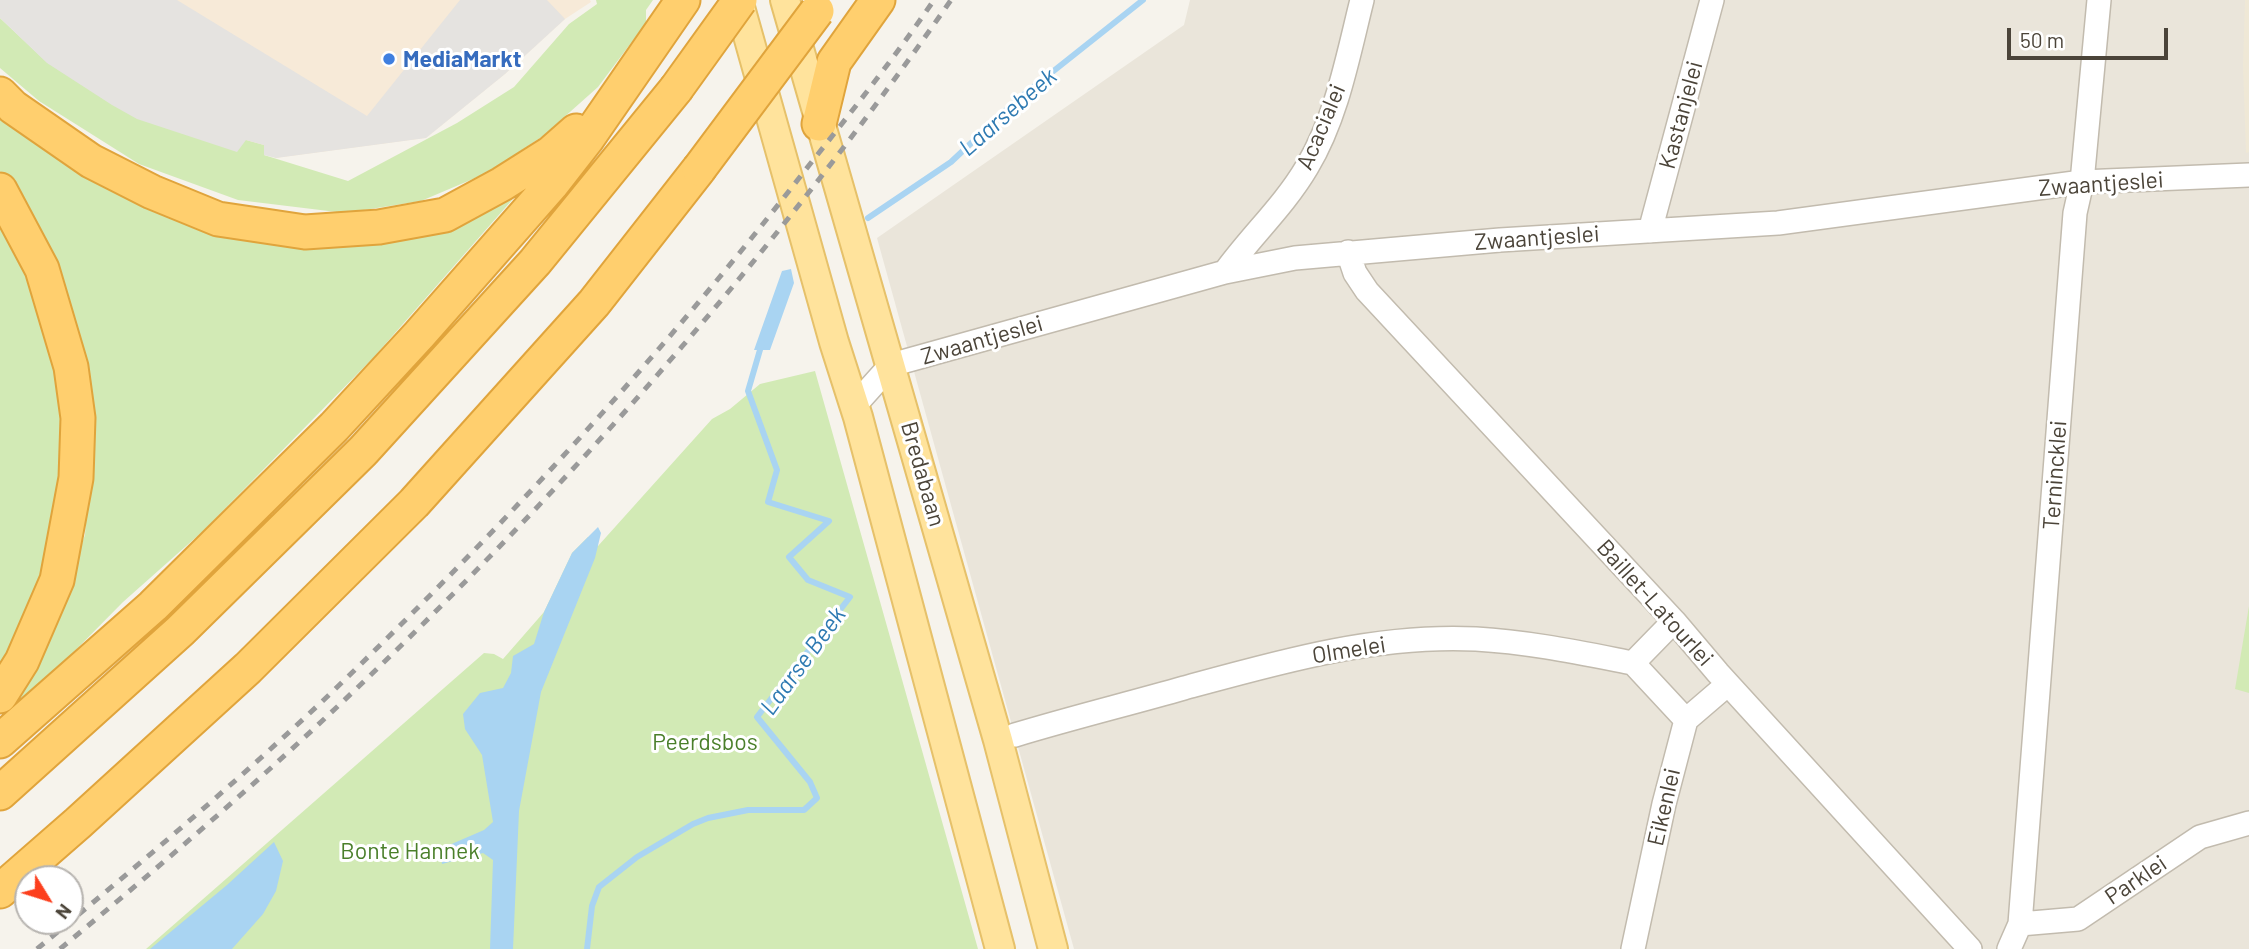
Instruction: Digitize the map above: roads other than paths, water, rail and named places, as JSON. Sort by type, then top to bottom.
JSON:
[{"type":"highway","points":[[0,741],[153,606],[334,427],[419,335],[552,184],[587,139],[683,0]]},
{"type":"highway","points":[[0,793],[180,631],[363,451],[535,262],[676,89],[739,0]]},
{"type":"highway","points":[[0,891],[248,668],[414,503],[594,303],[800,36],[824,0]]},
{"type":"highway","points":[[819,124],[834,62],[878,0]]},
{"type":"highway","points":[[0,94],[13,107],[91,161],[152,192],[218,219],[305,232],[379,227],[445,215],[551,153],[621,88]]},
{"type":"highway","points":[[0,190],[41,269],[71,367],[78,418],[76,478],[57,580],[22,661],[0,696]]},
{"type":"main road","name":"Bredabaan","points":[[739,0],[856,411],[1000,949]]},
{"type":"main road","name":"Bredabaan","points":[[785,0],[998,740],[1053,949]]},
{"type":"street","name":"Acacialei","points":[[1225,272],[1240,251],[1277,211],[1308,166],[1333,110],[1362,0]]},
{"type":"street","name":"Kastanjelei","points":[[1650,231],[1712,0]]},
{"type":"street","name":"Ternincklei","points":[[2009,949],[2020,924],[2074,228],[2082,182],[2099,0]]},
{"type":"street","name":"Zwaantjeslei","points":[[856,411],[891,365],[1225,272],[1295,258],[1778,223],[2082,182],[2249,175]]},
{"type":"street","name":"Baillet-Latourlei","points":[[1349,252],[1355,273],[1367,291],[1674,621],[1728,684],[1970,949]]},
{"type":"street","points":[[1674,621],[1633,663],[1686,720],[1728,684]]},
{"type":"street","name":"Olmelei","points":[[1015,735],[1293,659],[1351,648],[1411,641],[1475,639],[1540,645],[1633,663]]},
{"type":"street","name":"Eikenlei","points":[[1633,949],[1664,804],[1686,720]]},
{"type":"street","name":"Parklei","points":[[2020,924],[2078,919],[2200,837],[2249,823]]},
{"type":"water","points":[[791,269],[794,283],[770,350],[754,350],[782,271]]},
{"type":"water","points":[[598,527],[601,533],[595,558],[541,692],[519,811],[513,949],[490,949],[493,860],[483,853],[442,864],[440,849],[484,830],[493,822],[482,755],[465,729],[463,714],[480,693],[503,688],[511,673],[513,656],[534,644],[544,612],[572,553]]},
{"type":"water","points":[[274,842],[283,861],[276,891],[263,914],[232,949],[150,949],[227,885]]},
{"type":"waterway","name":"Laarsebeek","points":[[868,218],[951,162],[1017,100],[1143,0]]},
{"type":"waterway","name":"Laarse Beek","points":[[587,949],[592,906],[599,887],[637,857],[708,818],[748,810],[804,810],[817,798],[810,782],[757,717],[850,597],[808,580],[789,557],[829,521],[768,502],[777,470],[748,391],[762,343]]},
{"type":"railway","points":[[37,949],[185,824],[330,694],[516,507],[635,377],[692,310],[870,88],[934,0]]},
{"type":"railway","points":[[60,949],[200,830],[337,707],[503,543],[662,370],[738,280],[883,95],[951,0]]},
{"type":"place","name":"MediaMarkt","points":[[389,59]]},
{"type":"park label","name":"Peerdsbos","points":[[705,742]]},
{"type":"park label","name":"Bonte Hannek","points":[[410,851]]}]
